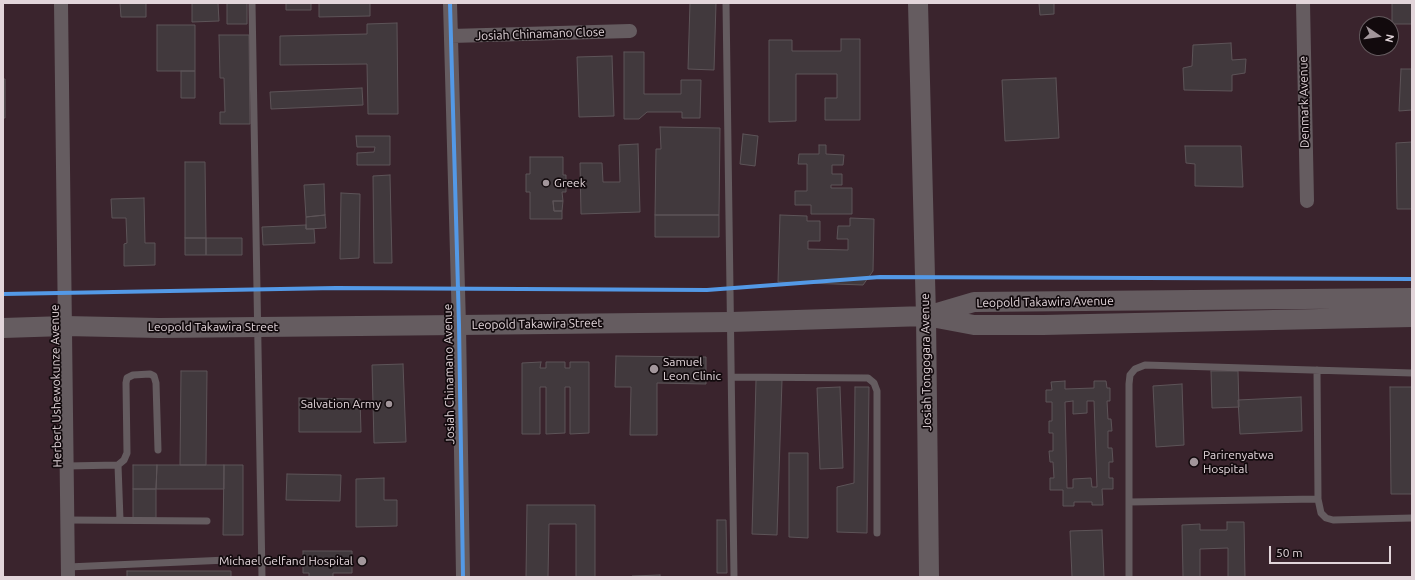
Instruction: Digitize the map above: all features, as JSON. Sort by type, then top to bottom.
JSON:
[{"type":"main road","name":"Josiah Tongogara Avenue","points":[[918,3],[926,316],[929,577]]},
{"type":"main road","name":"Leopold Takawira Avenue","points":[[926,316],[974,302],[1412,298]]},
{"type":"main road","name":"Leopold Takawira Street","points":[[3,328],[65,326],[159,328],[731,322],[926,316]]},
{"type":"main road","name":"Leopold Takawira Avenue","points":[[926,316],[974,325],[1043,325],[1412,317]]},
{"type":"street","name":"Herbert Ushewokunze Avenue","points":[[61,3],[68,572]]},
{"type":"street","name":"Josiah Chinamano Avenue","points":[[450,3],[463,577]]},
{"type":"street","name":"Denmark Avenue","points":[[1303,3],[1307,201]]},
{"type":"street","name":"Josiah Chinamano Close","points":[[451,36],[630,31]]},
{"type":"lane","points":[[252,3],[262,577]]},
{"type":"lane","points":[[726,3],[734,577]]},
{"type":"lane","points":[[1129,577],[1129,384],[1130,375],[1135,369],[1145,365],[1412,373]]},
{"type":"lane","points":[[1317,370],[1318,500],[1321,512],[1326,518],[1334,520],[1412,518]]},
{"type":"lane","points":[[67,466],[118,465],[124,460],[127,453],[126,383],[128,378],[133,375],[150,374],[154,376],[156,383],[158,450]]},
{"type":"lane","points":[[732,377],[868,378],[874,383],[877,391],[877,532]]},
{"type":"lane","points":[[118,465],[120,520]]},
{"type":"lane","points":[[1129,502],[1318,500]]},
{"type":"lane","points":[[68,520],[207,521]]},
{"type":"lane","points":[[68,572],[227,560]]},
{"type":"shaded area","points":[[3,3],[1412,3],[1412,577],[3,577]]},
{"type":"building","points":[[120,3],[146,3],[146,17],[121,17]]},
{"type":"building","points":[[192,3],[218,3],[219,21],[192,22]]},
{"type":"building","points":[[227,3],[247,3],[247,24],[227,24]]},
{"type":"building","points":[[286,3],[311,3],[311,10],[286,10]]},
{"type":"building","points":[[319,3],[370,3],[370,16],[319,17]]},
{"type":"building","points":[[690,3],[716,3],[714,70],[688,69]]},
{"type":"building","points":[[1039,3],[1054,3],[1054,14],[1040,15]]},
{"type":"building","points":[[1392,3],[1412,3],[1412,24],[1399,24],[1399,16],[1392,16]]},
{"type":"building","points":[[397,23],[398,114],[368,114],[367,64],[280,65],[280,36],[367,34],[367,24]]},
{"type":"building","points":[[157,25],[195,25],[195,71],[157,71]]},
{"type":"building","points":[[219,35],[249,35],[250,124],[220,124],[220,112],[225,112],[224,78],[220,78]]},
{"type":"building","points":[[841,39],[860,39],[860,120],[825,120],[825,98],[837,98],[837,74],[796,74],[796,121],[769,122],[769,40],[792,40],[792,51],[841,51]]},
{"type":"building","points":[[1231,43],[1232,60],[1246,59],[1245,73],[1232,75],[1232,91],[1184,90],[1183,68],[1192,66],[1193,45]]},
{"type":"building","points":[[624,52],[644,52],[644,94],[681,94],[681,80],[701,80],[700,118],[682,118],[682,112],[647,112],[639,119],[624,119]]},
{"type":"building","points":[[612,56],[614,116],[579,117],[577,57]]},
{"type":"building","points":[[1401,69],[1412,69],[1412,110],[1399,111]]},
{"type":"building","points":[[181,71],[195,71],[195,98],[181,98]]},
{"type":"building","points":[[1056,78],[1059,138],[1005,141],[1002,80]]},
{"type":"building","points":[[3,79],[5,79],[5,118],[3,118]]},
{"type":"building","points":[[362,88],[363,105],[271,109],[270,92]]},
{"type":"building","points":[[660,127],[720,128],[719,215],[655,215],[656,149],[661,149]]},
{"type":"building","points":[[743,134],[758,136],[755,166],[740,164]]},
{"type":"building","points":[[356,136],[390,136],[390,165],[357,165],[357,153],[374,152],[375,147],[357,147]]},
{"type":"building","points":[[1412,142],[1412,209],[1397,209],[1396,143]]},
{"type":"building","points":[[638,144],[640,212],[581,214],[580,163],[602,163],[603,182],[620,182],[619,145]]},
{"type":"building","points":[[819,145],[826,145],[826,154],[844,155],[843,165],[832,165],[832,174],[842,174],[842,185],[831,185],[831,188],[852,188],[852,214],[811,214],[811,205],[795,205],[795,191],[807,191],[807,164],[798,164],[799,154],[819,154]]},
{"type":"building","points":[[1185,146],[1241,146],[1243,187],[1195,186],[1195,164],[1186,163]]},
{"type":"building","name":"Greek","points":[[530,157],[563,157],[563,175],[566,175],[566,192],[562,192],[563,201],[553,201],[554,211],[562,211],[562,219],[530,219],[530,192],[526,192],[526,174],[530,174]]},
{"type":"building","points":[[185,162],[205,162],[206,238],[185,238]]},
{"type":"building","points":[[390,175],[392,263],[374,263],[373,176]]},
{"type":"building","points":[[324,184],[325,215],[306,217],[304,185]]},
{"type":"building","points":[[341,193],[360,194],[359,258],[340,259]]},
{"type":"building","points":[[144,198],[145,243],[155,243],[155,265],[124,266],[124,244],[127,243],[126,218],[112,218],[111,199]]},
{"type":"building","points":[[553,201],[563,201],[562,211],[554,211]]},
{"type":"building","points":[[325,215],[326,228],[306,229],[306,217]]},
{"type":"building","points":[[655,215],[719,215],[719,237],[655,237]]},
{"type":"building","points":[[780,215],[807,216],[807,221],[820,221],[820,241],[808,241],[808,249],[848,250],[848,239],[837,239],[838,226],[850,226],[850,218],[874,219],[873,271],[863,285],[778,282]]},
{"type":"building","points":[[306,225],[306,229],[314,229],[315,243],[263,245],[262,227]]},
{"type":"building","points":[[185,238],[206,238],[206,255],[185,255]]},
{"type":"building","points":[[206,238],[242,238],[242,255],[206,255]]},
{"type":"building","points":[[616,356],[706,357],[706,384],[657,383],[657,435],[630,435],[631,387],[615,387]]},
{"type":"building","points":[[541,362],[540,368],[546,368],[546,362],[565,362],[565,368],[570,368],[570,362],[589,362],[589,433],[570,434],[570,387],[565,387],[565,433],[546,434],[546,387],[540,387],[540,434],[522,434],[522,363]]},
{"type":"building","name":"Salvation Army","points":[[403,364],[406,442],[374,443],[372,365]]},
{"type":"building","points":[[181,371],[207,371],[206,465],[180,465]]},
{"type":"building","points":[[1211,371],[1238,371],[1239,407],[1212,408]]},
{"type":"building","points":[[756,380],[782,380],[777,535],[752,534]]},
{"type":"building","points":[[1065,381],[1065,389],[1094,388],[1094,381],[1106,381],[1107,388],[1110,388],[1110,401],[1107,401],[1108,419],[1111,419],[1112,431],[1108,431],[1108,448],[1112,448],[1113,462],[1109,462],[1109,478],[1113,478],[1113,489],[1102,489],[1103,505],[1092,505],[1092,502],[1074,502],[1074,506],[1063,506],[1063,490],[1050,490],[1050,478],[1054,478],[1053,462],[1050,462],[1049,451],[1053,451],[1053,433],[1049,433],[1049,421],[1052,421],[1052,402],[1046,402],[1046,390],[1052,390],[1051,382]],"holes":[[[1073,401],[1073,414],[1087,413],[1087,401],[1094,401],[1097,487],[1092,487],[1091,478],[1073,479],[1073,488],[1067,488],[1065,402]]]},
{"type":"building","points":[[1182,384],[1184,445],[1156,447],[1153,386]]},
{"type":"building","points":[[840,387],[843,468],[820,469],[817,388]]},
{"type":"building","points":[[855,387],[869,387],[867,533],[837,532],[837,487],[854,483]]},
{"type":"building","points":[[1390,387],[1412,387],[1412,494],[1391,494]]},
{"type":"building","points":[[1301,397],[1302,431],[1240,434],[1238,400]]},
{"type":"building","points":[[299,398],[360,399],[361,432],[299,432]]},
{"type":"building","points":[[789,453],[808,453],[808,538],[789,537]]},
{"type":"building","points":[[133,465],[157,465],[156,489],[133,489]]},
{"type":"building","points":[[157,465],[224,465],[224,489],[156,489]]},
{"type":"building","points":[[224,465],[243,465],[243,535],[223,535]]},
{"type":"building","points":[[287,474],[341,475],[340,501],[286,500]]},
{"type":"building","points":[[384,478],[384,500],[397,500],[397,526],[356,527],[356,479]]},
{"type":"building","points":[[133,489],[156,489],[156,518],[133,518]]},
{"type":"building","points":[[527,505],[595,505],[595,577],[576,577],[576,524],[549,524],[548,577],[526,577]]},
{"type":"building","points":[[717,520],[726,520],[727,573],[717,573]]},
{"type":"building","points":[[1227,522],[1244,522],[1245,577],[1228,577],[1228,548],[1200,549],[1200,577],[1183,577],[1182,525],[1200,524],[1200,530],[1227,530]]},
{"type":"building","points":[[1102,530],[1104,577],[1072,577],[1070,531]]},
{"type":"building","points":[[303,551],[352,551],[352,573],[333,573],[333,577],[309,577],[309,573],[303,573]]},
{"type":"building","points":[[127,571],[231,571],[231,577],[127,577]]},
{"type":"building","points":[[660,575],[660,577],[632,577],[632,576]]},
{"type":"cycle path","points":[[450,3],[459,325],[463,577]]},
{"type":"cycle path","points":[[3,294],[336,288],[707,290],[880,277],[1412,279]]},
{"type":"place","name":"Greek","points":[[546,183]]},
{"type":"place","name":"Samuel Leon Clinic","points":[[654,369]]},
{"type":"place","name":"Salvation Army","points":[[389,404]]},
{"type":"place","name":"Parirenyatwa Hospital","points":[[1194,462]]},
{"type":"place","name":"Michael Gelfand Hospital","points":[[362,561]]}]
